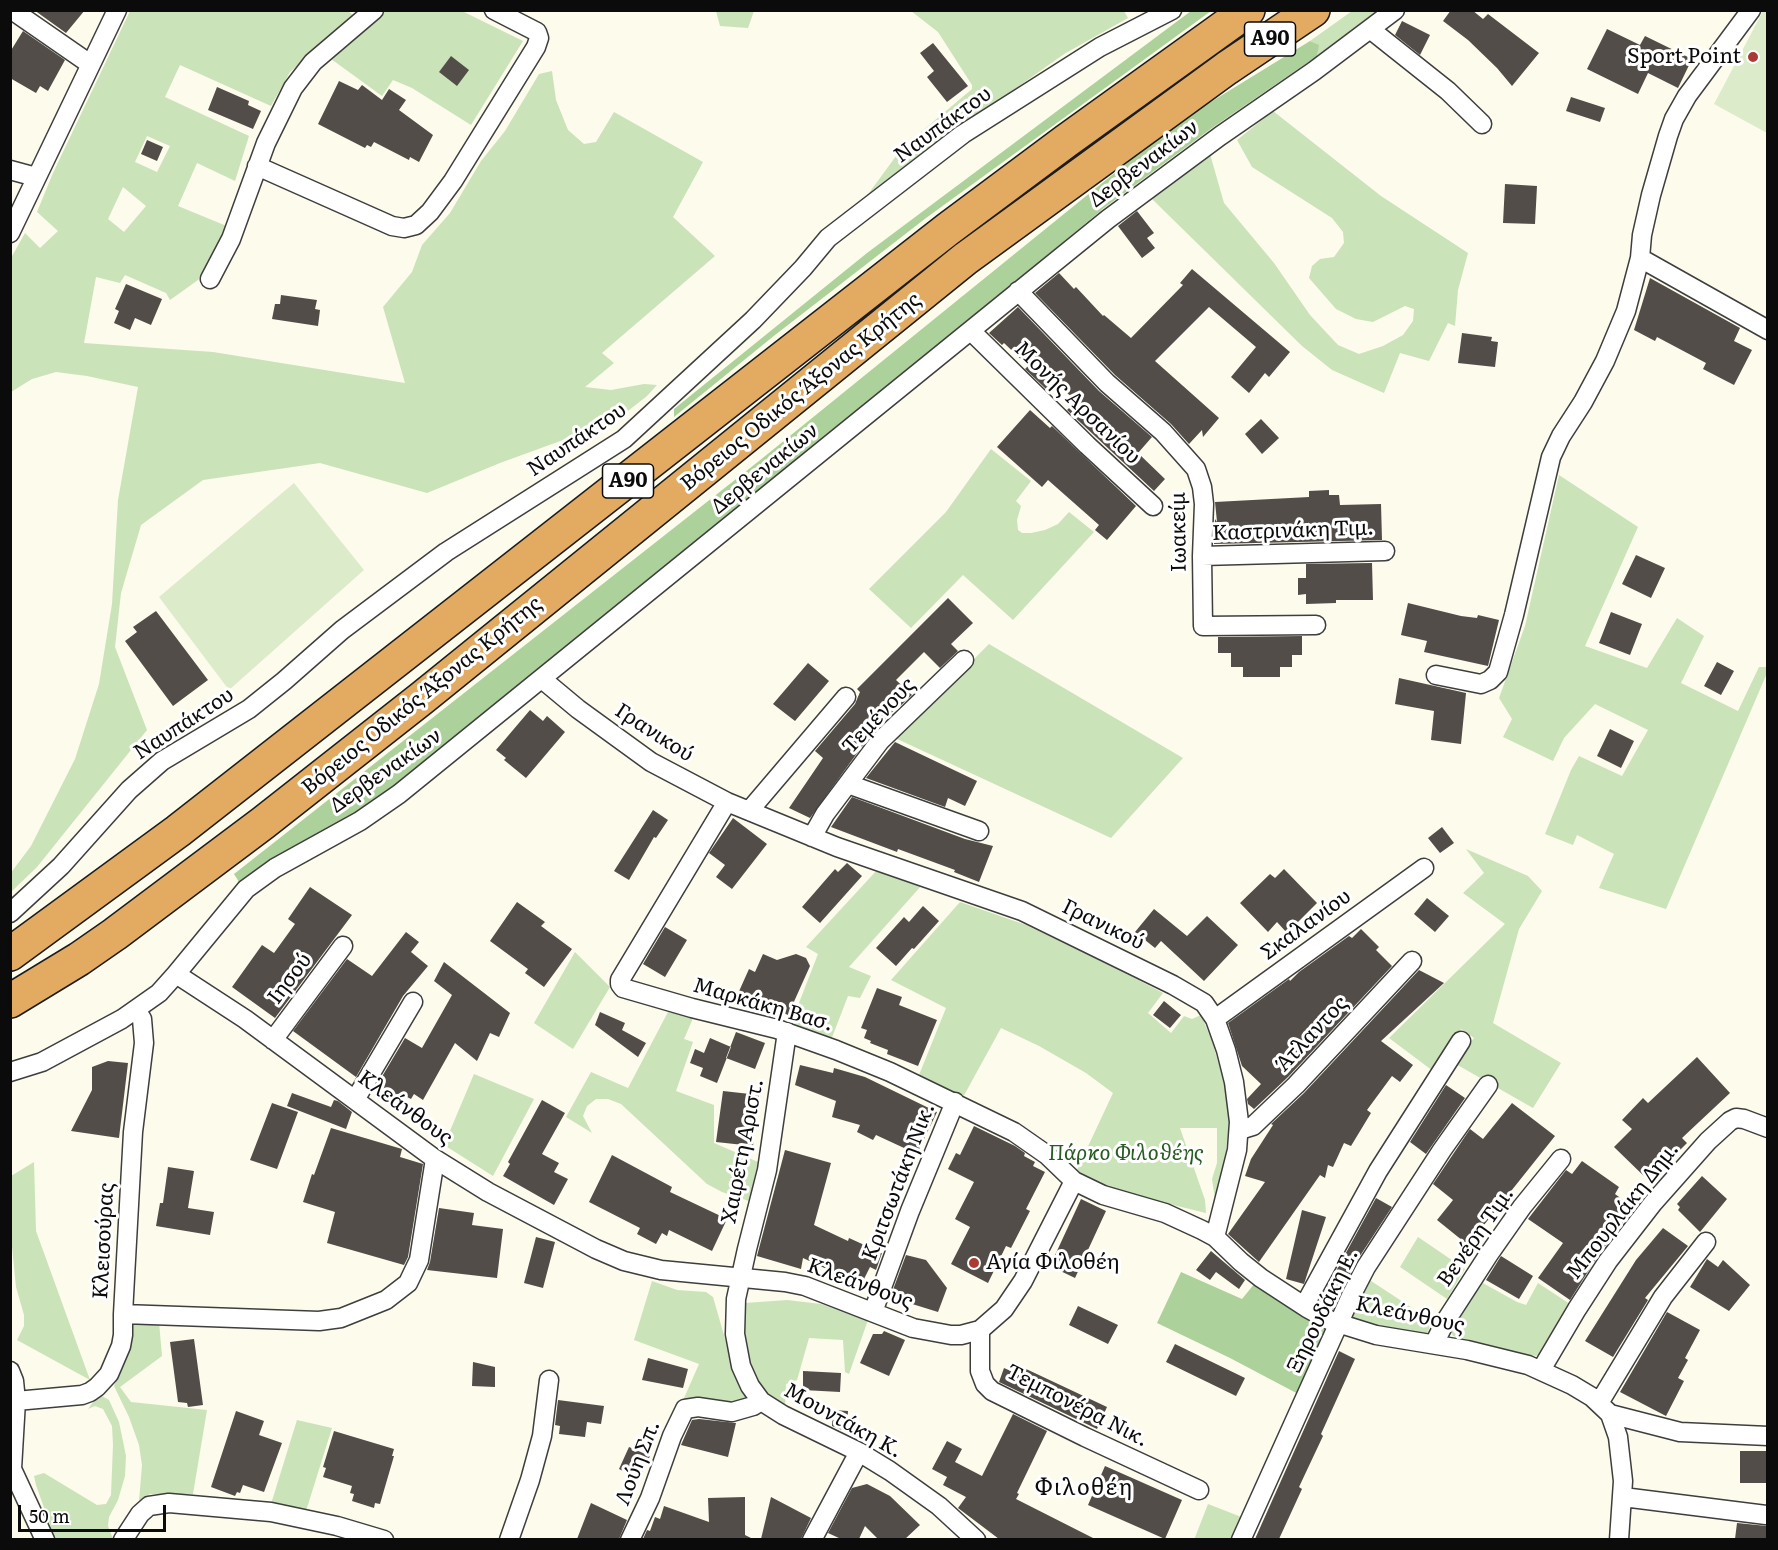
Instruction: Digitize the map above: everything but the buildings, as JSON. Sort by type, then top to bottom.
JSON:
[{"type":"highway","name":"Βόρειος Οδικός Άξονας Κρήτης","points":[[10,954],[178,831],[948,229],[1075,134],[1248,10]]},
{"type":"highway","name":"Βόρειος Οδικός Άξονας Κρήτης","points":[[10,1001],[106,940],[263,823],[965,259],[1227,68],[1313,10]]},
{"type":"street","points":[[12,10],[90,64]]},
{"type":"street","points":[[10,233],[117,10]]},
{"type":"street","points":[[257,166],[392,226],[404,228],[416,225],[430,212],[453,181],[536,47],[539,38],[537,32],[494,10]]},
{"type":"street","name":"Ναυπάκτου","points":[[10,913],[61,866],[129,790],[162,761],[223,726],[265,697],[342,630],[446,552],[631,434],[753,320],[828,238],[963,134],[1092,52],[1172,10]]},
{"type":"street","name":"Δερβενακίων","points":[[176,974],[246,889],[275,868],[360,821],[446,758],[971,331],[1017,291],[1160,179],[1314,71],[1395,10]]},
{"type":"street","points":[[1436,675],[1481,684],[1490,681],[1498,672],[1514,615],[1551,457],[1560,436],[1583,402],[1605,361],[1626,311],[1640,258],[1642,235],[1651,195],[1674,119],[1695,85],[1751,10]]},
{"type":"street","points":[[210,279],[231,239],[257,166],[288,97],[305,70],[325,50],[373,11]]},
{"type":"street","points":[[1370,29],[1448,92],[1482,124]]},
{"type":"street","points":[[10,170],[36,177]]},
{"type":"street","points":[[1640,258],[1767,330]]},
{"type":"street","name":"Ιωακείμ","points":[[1017,291],[1107,383],[1163,432],[1196,469],[1202,487],[1204,504],[1203,626],[1316,625]]},
{"type":"street","name":"Μονής Αρσανίου","points":[[971,331],[1153,506]]},
{"type":"street","name":"Καστρινάκη Τιμ.","points":[[1202,556],[1385,551]]},
{"type":"street","name":"Τεμένους","points":[[812,837],[880,741],[964,660]]},
{"type":"street","name":"Γρανικού","points":[[542,679],[578,709],[651,762],[727,802],[812,837],[1022,911],[1191,994],[1204,1003],[1215,1019],[1234,1082],[1240,1130],[1215,1237]]},
{"type":"street","points":[[749,811],[846,697]]},
{"type":"street","points":[[848,784],[979,831]]},
{"type":"street","name":"Μαρκάκη Βασ.","points":[[727,802],[620,980],[623,988],[787,1032],[864,1061],[955,1102],[1025,1139],[1047,1155],[1074,1181]]},
{"type":"street","name":"Σκαλανίου","points":[[1215,1019],[1424,868]]},
{"type":"street","name":"Ιησού","points":[[273,1040],[344,946]]},
{"type":"street","name":"Άτλαντος","points":[[1240,1130],[1253,1126],[1296,1084],[1412,961]]},
{"type":"street","points":[[10,1072],[42,1062],[136,1010],[159,993],[176,974]]},
{"type":"street","name":"Κλεάνθους","points":[[176,974],[273,1040],[435,1159],[572,1238],[624,1261],[661,1270],[805,1286],[913,1328],[936,1334],[958,1335],[980,1330]]},
{"type":"street","points":[[355,1100],[413,1002]]},
{"type":"street","name":"Κλεισούρας","points":[[16,1401],[82,1395],[97,1387],[109,1374],[118,1356],[123,1335],[133,1132],[144,1043],[142,1018],[136,1010]]},
{"type":"street","name":"Χαιρέτη Αριστ.","points":[[741,1278],[767,1170],[787,1032]]},
{"type":"street","points":[[1304,1306],[1378,1171],[1461,1041]]},
{"type":"street","name":"Ξηρουδάκη Ε.","points":[[1241,1539],[1351,1296],[1389,1231],[1488,1085]]},
{"type":"street","name":"Κριτσωτάκη Νικ.","points":[[873,1312],[925,1172],[955,1102]]},
{"type":"street","name":"Μπουρλάκη Δημ.","points":[[1541,1370],[1581,1301],[1608,1261],[1653,1203],[1708,1141],[1736,1118],[1767,1128]]},
{"type":"street","points":[[123,1314],[319,1321],[341,1318],[386,1300],[408,1283],[417,1266],[422,1251],[435,1159]]},
{"type":"street","name":"Βενέρη Τιμ.","points":[[1434,1344],[1445,1322],[1489,1254],[1522,1207],[1561,1159]]},
{"type":"street","points":[[980,1330],[996,1318],[1017,1291],[1074,1181]]},
{"type":"street","name":"Κλεάνθους","points":[[1074,1181],[1103,1195],[1177,1218],[1215,1237],[1250,1270],[1304,1306],[1338,1323],[1376,1335],[1497,1357],[1541,1370],[1572,1385],[1605,1409],[1680,1432],[1767,1436]]},
{"type":"street","points":[[1619,1539],[1623,1497],[1620,1451],[1615,1425],[1605,1409],[1663,1297],[1706,1242]]},
{"type":"street","name":"Μουντάκη Κ.","points":[[741,1278],[735,1310],[735,1334],[746,1377],[761,1401],[783,1415],[859,1452],[922,1493],[976,1539]]},
{"type":"street","name":"Τεμπονέρα Νικ.","points":[[980,1330],[980,1371],[985,1383],[992,1391],[1199,1490]]},
{"type":"street","points":[[10,1371],[14,1381],[16,1401],[10,1493]]},
{"type":"street","points":[[509,1539],[530,1480],[542,1436],[549,1380]]},
{"type":"street","name":"Λούη Σπ.","points":[[630,1539],[650,1498],[679,1418],[685,1409],[698,1407],[732,1412],[753,1406],[761,1401]]},
{"type":"street","points":[[812,1539],[859,1452]]},
{"type":"street","points":[[11,1469],[45,1539]]},
{"type":"street","points":[[1623,1497],[1766,1515]]},
{"type":"street","points":[[123,1539],[140,1514],[149,1506],[169,1503],[270,1512],[304,1518],[384,1539]]},
{"type":"green space","points":[[347,10],[354,16],[290,72],[271,106],[180,65],[165,97],[249,136],[235,181],[197,163],[178,206],[229,227],[212,261],[198,280],[170,300],[166,293],[125,275],[120,283],[96,277],[84,343],[213,352],[405,383],[383,307],[412,272],[422,245],[450,213],[481,161],[505,131],[539,74],[552,71],[556,100],[568,130],[584,144],[596,142],[614,112],[703,162],[673,217],[715,256],[602,353],[614,363],[585,387],[611,390],[644,384],[657,385],[647,396],[615,421],[500,463],[427,493],[320,463],[203,480],[141,525],[121,593],[115,647],[147,730],[37,867],[11,892],[10,874],[31,846],[75,759],[99,684],[112,604],[118,500],[138,387],[56,372],[32,379],[11,392],[11,258],[25,233],[40,248],[58,231],[37,212],[53,173],[130,11]],"holes":[[[147,136],[170,146],[157,172],[135,162]],[[123,187],[146,206],[124,232],[108,219]]]},
{"type":"green space","points":[[716,10],[754,11],[748,28],[720,26]]},
{"type":"green space","points":[[385,11],[462,11],[523,41],[471,125],[412,88],[393,80],[382,96],[327,56]]},
{"type":"green space","points":[[911,11],[1124,11],[1128,18],[1064,54],[863,201],[902,148],[972,89],[972,85],[938,32]]},
{"type":"green space","points":[[1191,11],[1211,11],[926,218],[674,417],[674,409],[867,253]]},
{"type":"green space","points":[[1352,11],[1378,11],[1317,56],[1318,45],[1310,41]]},
{"type":"green space","name":"Sport Point","points":[[1763,11],[1768,11],[1767,133],[1714,104]]},
{"type":"green space","points":[[1310,41],[1319,45],[1317,56],[1212,128],[1104,208],[850,419],[441,751],[361,810],[266,862],[239,882],[234,874],[759,461],[1175,124]]},
{"type":"green space","points":[[1273,111],[1381,196],[1468,253],[1458,290],[1455,326],[1448,323],[1429,361],[1400,353],[1384,393],[1332,370],[1302,346],[1150,197],[1210,154],[1224,203],[1274,263],[1310,315],[1338,345],[1359,354],[1383,346],[1403,335],[1413,321],[1414,309],[1405,306],[1373,322],[1356,319],[1336,309],[1309,278],[1312,266],[1320,259],[1334,257],[1344,243],[1343,232],[1332,218],[1252,167],[1237,140]]},
{"type":"green space","points":[[991,449],[1031,481],[1016,501],[1021,506],[1017,520],[1018,530],[1022,533],[1031,533],[1045,530],[1058,524],[1069,512],[1094,532],[1013,620],[963,575],[911,628],[869,589],[946,512]]},
{"type":"green space","points":[[1559,475],[1638,527],[1585,646],[1647,668],[1677,618],[1704,636],[1681,683],[1738,711],[1759,667],[1767,667],[1767,673],[1666,909],[1599,888],[1614,854],[1577,835],[1573,845],[1545,834],[1579,756],[1622,776],[1648,730],[1595,704],[1564,738],[1553,761],[1503,737],[1512,719],[1499,698],[1525,626]]},
{"type":"green space","points":[[294,483],[364,570],[229,690],[159,597]]},
{"type":"green space","points":[[989,644],[1183,758],[1111,838],[895,738]]},
{"type":"green space","points":[[1466,849],[1528,876],[1542,891],[1519,929],[1493,1023],[1561,1063],[1533,1108],[1454,1063],[1474,1038],[1461,1029],[1433,1071],[1389,1038],[1505,924],[1463,893],[1484,873]]},
{"type":"green space","points":[[878,869],[921,886],[849,967],[871,976],[860,998],[848,996],[831,1040],[790,1026],[818,954],[806,947]]},
{"type":"green space","name":"Πάρκο Φιλοθέης","points":[[960,902],[1026,925],[1163,993],[1148,1013],[1171,1033],[1184,1016],[1192,1019],[1201,1015],[1212,1041],[1227,1092],[1229,1122],[1224,1172],[1215,1199],[1212,1179],[1217,1163],[1217,1128],[1180,1128],[1205,1200],[1206,1213],[1116,1191],[1076,1172],[1113,1093],[1086,1073],[1039,1046],[1001,1028],[962,1099],[919,1075],[946,1008],[891,980]]},
{"type":"green space","points":[[575,952],[610,987],[573,1049],[534,1023]]},
{"type":"green space","points":[[668,1012],[694,1016],[684,1039],[693,1042],[676,1091],[714,1105],[714,1143],[758,1162],[749,1201],[707,1184],[621,1104],[608,1099],[596,1099],[587,1106],[583,1116],[592,1133],[566,1117],[591,1072],[628,1088]]},
{"type":"green space","points":[[474,1074],[534,1099],[493,1176],[444,1145]]},
{"type":"green space","points":[[34,1162],[36,1231],[90,1380],[17,1340],[24,1326],[24,1315],[16,1287],[11,1236],[11,1176]]},
{"type":"green space","points":[[1418,1237],[1465,1269],[1447,1299],[1400,1267]]},
{"type":"green space","points":[[1181,1272],[1242,1299],[1255,1283],[1330,1328],[1302,1396],[1157,1323]]},
{"type":"green space","points":[[1365,1277],[1432,1321],[1426,1336],[1396,1332],[1346,1318]]},
{"type":"green space","points":[[652,1281],[677,1290],[706,1292],[713,1297],[736,1377],[750,1398],[749,1403],[681,1405],[699,1364],[634,1340]]},
{"type":"green space","points":[[1481,1282],[1526,1305],[1538,1283],[1573,1306],[1540,1356],[1525,1355],[1453,1336],[1451,1332]]},
{"type":"green space","points":[[787,1300],[821,1304],[868,1320],[849,1374],[845,1372],[843,1340],[809,1338],[797,1380],[786,1384],[785,1408],[770,1399],[760,1386],[750,1364],[744,1328],[745,1303]]},
{"type":"green space","points":[[130,1320],[159,1322],[162,1356],[120,1387],[131,1402],[207,1410],[193,1494],[150,1494],[139,1501],[142,1465],[139,1445],[114,1386],[121,1367]]},
{"type":"green space","points":[[102,1396],[109,1400],[119,1422],[126,1456],[125,1476],[118,1500],[109,1517],[108,1526],[113,1539],[55,1539],[34,1476],[44,1473],[97,1505],[106,1504],[111,1495],[112,1426],[103,1409],[95,1406],[88,1409],[96,1398]]},
{"type":"green space","points":[[297,1420],[332,1428],[306,1511],[271,1504]]},
{"type":"green space","points":[[1208,1504],[1244,1518],[1234,1539],[1194,1540]]},
{"type":"place","name":"Sport Point","points":[[1753,57]]},
{"type":"place","name":"Αγία Φιλοθέη","points":[[974,1263]]},
{"type":"district","name":"Φιλοθέη","points":[[1084,1489]]}]
